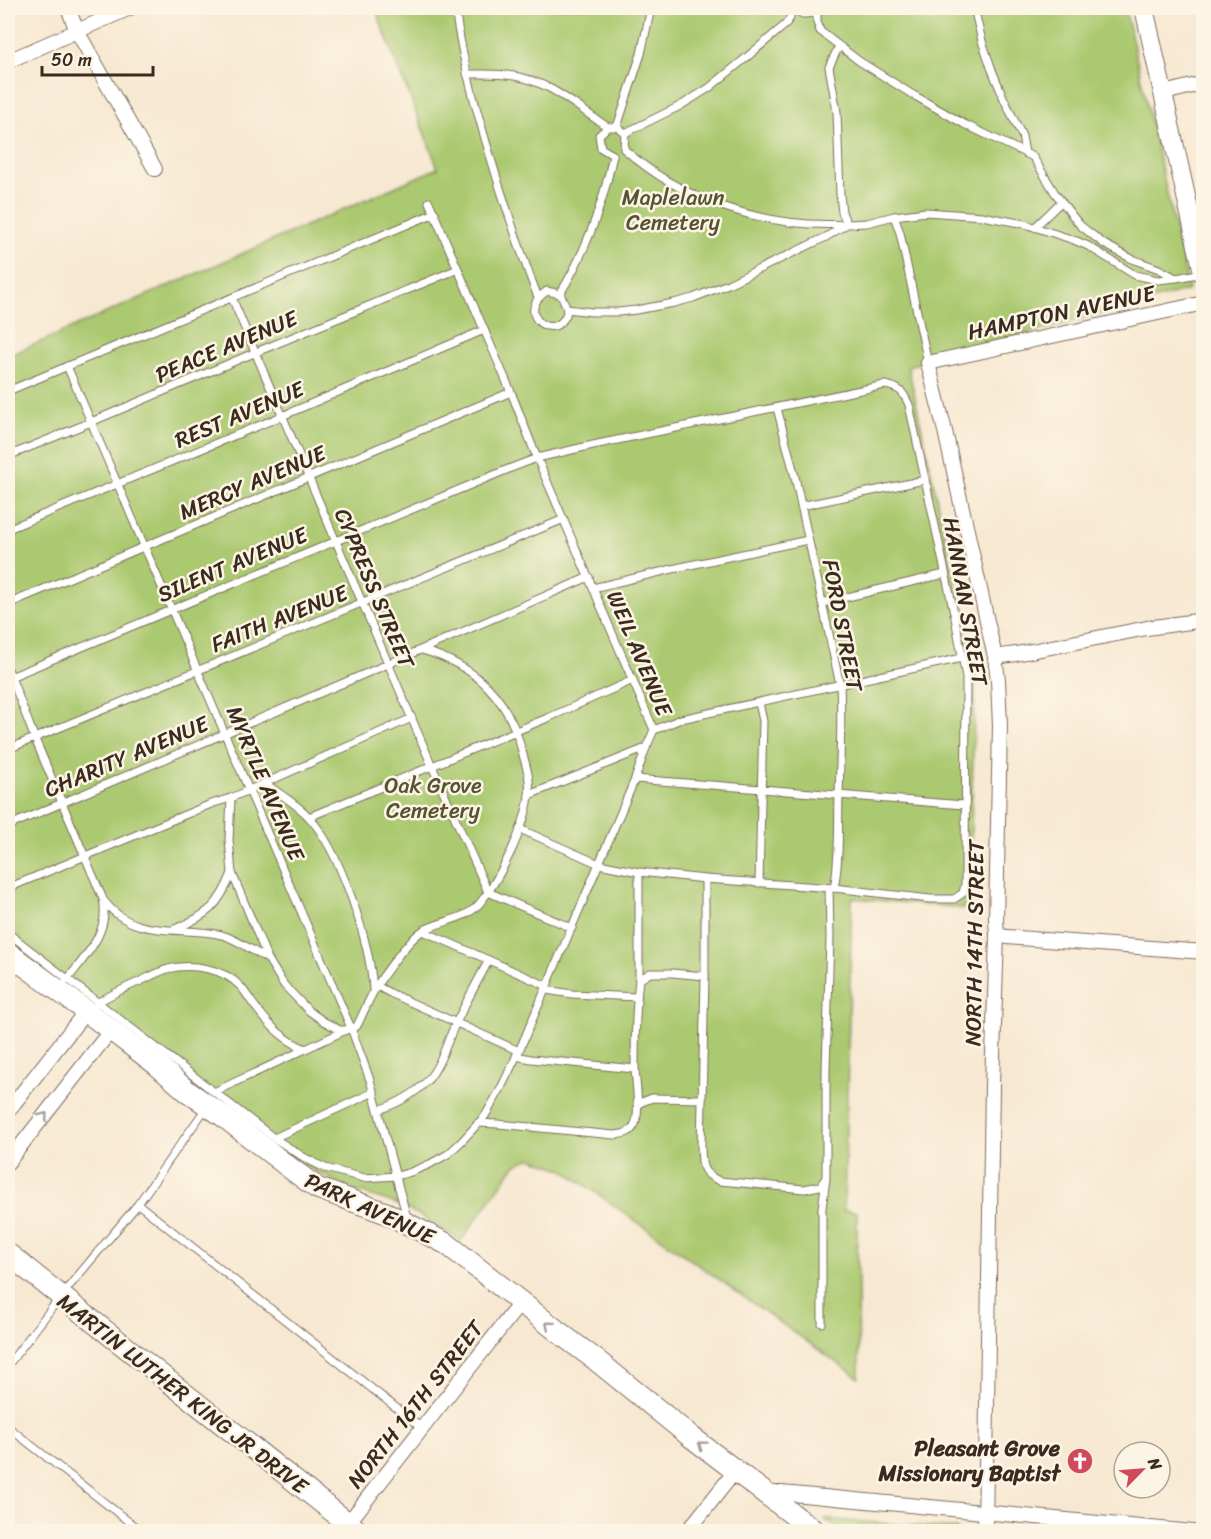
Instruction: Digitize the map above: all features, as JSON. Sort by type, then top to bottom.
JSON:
[{"type":"main road","points":[[1144,8],[1203,275]]},
{"type":"main road","name":"PARK AVENUE","points":[[8,953],[92,1007],[111,1030],[211,1099],[223,1116],[317,1188],[386,1213],[447,1244],[690,1436],[816,1532]]},
{"type":"main road","name":"MARTIN LUTHER KING JR DRIVE","points":[[8,1254],[349,1529]]},
{"type":"street","points":[[68,8],[77,31],[154,169]]},
{"type":"street","points":[[8,61],[130,8]]},
{"type":"street","points":[[1164,93],[1203,83]]},
{"type":"street","name":"HAMPTON AVENUE","points":[[928,363],[1203,303]]},
{"type":"street","name":"NORTH 14TH STREET","points":[[928,363],[948,442],[998,680],[1000,726],[997,935],[992,1086],[985,1532]]},
{"type":"street","points":[[995,657],[1147,628],[1203,620]]},
{"type":"street","points":[[997,935],[1203,952]]},
{"type":"street","points":[[8,1111],[92,1007]]},
{"type":"street","points":[[8,1162],[111,1030]]},
{"type":"street","name":"NORTH 16TH STREET","points":[[349,1529],[521,1302]]},
{"type":"street","points":[[687,1532],[736,1470]]},
{"type":"street","points":[[766,1493],[1193,1532]]},
{"type":"lane","points":[[455,8],[467,74],[488,151],[511,224],[538,297]]},
{"type":"lane","points":[[617,127],[641,54],[651,8]]},
{"type":"lane","points":[[625,134],[695,97],[785,25],[790,18],[791,8],[803,14]]},
{"type":"lane","points":[[974,8],[992,70],[1022,136],[1025,153]]},
{"type":"lane","points":[[790,18],[817,9],[820,32],[865,65],[910,93],[964,124],[1033,157],[1061,202],[1081,226],[1104,244],[1176,278]]},
{"type":"lane","points":[[839,46],[829,67],[837,112],[840,195],[842,212],[847,224]]},
{"type":"lane","points":[[467,74],[513,75],[528,78],[567,98],[608,127],[617,127],[625,134]]},
{"type":"lane","points":[[608,127],[599,135],[601,148],[613,155]]},
{"type":"lane","points":[[624,149],[625,134]]},
{"type":"lane","points":[[624,149],[640,164],[702,199],[766,218],[825,225],[867,223],[894,216],[926,212],[982,216],[1035,227],[1088,246],[1135,275],[1158,280],[1203,275]]},
{"type":"lane","points":[[560,294],[578,263],[595,223],[613,155],[624,149]]},
{"type":"lane","name":"WEIL AVENUE","points":[[8,933],[67,980],[92,1007],[211,1099],[288,1148],[325,1168],[364,1178],[397,1176],[430,1164],[448,1154],[485,1116],[493,1103],[518,1053],[572,928],[654,730],[429,202]]},
{"type":"lane","points":[[1035,227],[1061,202]]},
{"type":"lane","points":[[8,391],[435,213]]},
{"type":"lane","points":[[894,216],[900,233],[928,363]]},
{"type":"lane","points":[[567,309],[604,312],[636,310],[693,298],[753,273],[826,237],[847,224]]},
{"type":"lane","name":"PEACE AVENUE","points":[[8,456],[458,269]]},
{"type":"lane","points":[[547,291],[560,294],[567,309],[565,318],[559,324],[550,327],[541,324],[535,317],[533,309],[538,297],[547,291]]},
{"type":"lane","name":"CYPRESS STREET","points":[[232,298],[488,892]]},
{"type":"lane","name":"REST AVENUE","points":[[8,529],[484,330]]},
{"type":"lane","name":"MYRTLE AVENUE","points":[[67,366],[249,789],[374,1092],[408,1223]]},
{"type":"lane","name":"SILENT AVENUE","points":[[9,674],[537,458],[885,386],[894,387],[902,392]]},
{"type":"lane","name":"MERCY AVENUE","points":[[8,604],[511,392]]},
{"type":"lane","name":"HANNAN STREET","points":[[831,888],[930,899],[954,899],[963,893],[965,884],[966,677],[909,405],[902,392]]},
{"type":"lane","name":"FORD STREET","points":[[777,408],[840,685],[837,874],[831,888],[826,1070],[826,1179],[822,1208],[822,1323]]},
{"type":"lane","points":[[801,506],[925,480]]},
{"type":"lane","name":"FAITH AVENUE","points":[[8,749],[564,519]]},
{"type":"lane","points":[[593,588],[808,540]]},
{"type":"lane","points":[[822,603],[945,573]]},
{"type":"lane","name":"CHARITY AVENUE","points":[[8,826],[589,577]]},
{"type":"lane","points":[[8,1365],[61,1296],[138,1204],[211,1099],[306,1049],[357,1026],[375,989],[412,940],[423,931],[471,912],[480,904],[506,861],[520,829],[529,795],[527,771],[517,730],[504,707],[470,670],[422,650]]},
{"type":"lane","points":[[654,730],[681,719],[962,658]]},
{"type":"lane","points":[[9,674],[105,908],[99,937],[67,980]]},
{"type":"lane","points":[[309,818],[633,680]]},
{"type":"lane","points":[[759,703],[763,721],[759,883]]},
{"type":"lane","points":[[8,888],[84,855],[231,798],[412,718]]},
{"type":"lane","points":[[529,795],[646,748]]},
{"type":"lane","points":[[635,779],[964,805]]},
{"type":"lane","points":[[264,783],[309,818],[331,850],[353,903],[375,989]]},
{"type":"lane","points":[[231,798],[229,840],[232,873],[268,959],[284,985],[309,1011],[340,1030],[348,1029]]},
{"type":"lane","points":[[520,829],[599,864],[639,872],[831,888]]},
{"type":"lane","points":[[478,1123],[614,1135],[624,1134],[636,1123],[639,872]]},
{"type":"lane","points":[[172,930],[195,921],[215,905],[222,896],[232,873]]},
{"type":"lane","points":[[705,879],[702,1099],[702,1163],[705,1171],[710,1177],[720,1181],[804,1189],[820,1186],[826,1179]]},
{"type":"lane","points":[[488,892],[572,928]]},
{"type":"lane","points":[[103,899],[119,916],[138,926],[222,935],[244,944],[268,959]]},
{"type":"lane","points":[[423,931],[546,988],[572,994],[637,997]]},
{"type":"lane","points":[[379,1110],[412,1094],[426,1083],[440,1060],[456,1023],[489,960]]},
{"type":"lane","points":[[92,1007],[111,994],[167,969],[186,967],[208,970],[233,980],[279,1034],[294,1045],[306,1049]]},
{"type":"lane","points":[[639,980],[650,973],[705,976]]},
{"type":"lane","points":[[375,989],[390,993],[531,1059],[635,1069]]},
{"type":"lane","points":[[274,1138],[374,1092]]},
{"type":"lane","points":[[637,1104],[652,1098],[702,1099]]},
{"type":"lane","points":[[138,1204],[423,1429]]},
{"type":"lane","points":[[8,1427],[142,1532]]},
{"type":"green space","name":"Oak Grove Cemetery","points":[[375,8],[1125,8],[1189,290],[908,366],[975,675],[969,909],[852,898],[844,1210],[857,1212],[859,1378],[562,1169],[531,1158],[515,1165],[461,1241],[421,1216],[394,1203],[353,1190],[293,1160],[8,944],[8,356],[438,168]]},
{"type":"green space","points":[[825,1519],[957,1529],[957,1531],[841,1531]]},
{"type":"place","name":"Pleasant Grove Missionary Baptist","points":[[1080,1461]]},
{"type":"park label","name":"Maplelawn Cemetery","points":[[673,210]]}]
